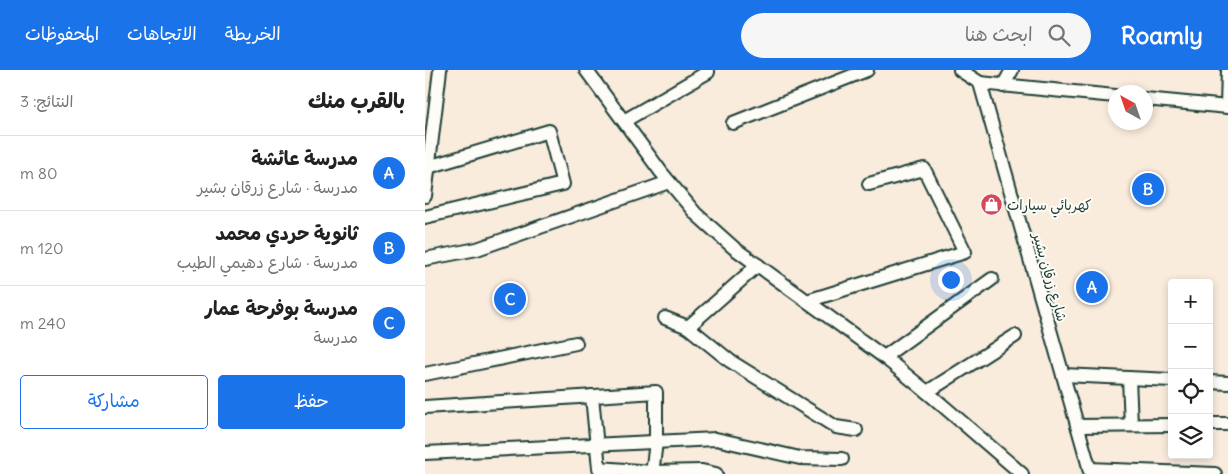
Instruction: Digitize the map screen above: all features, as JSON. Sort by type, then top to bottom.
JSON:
[{"type":"street","points":[[425,196],[440,70]]},
{"type":"street","points":[[586,70],[669,182],[696,214],[734,248],[884,357],[1022,474]]},
{"type":"street","points":[[733,123],[867,70]]},
{"type":"street","points":[[960,70],[980,83],[1108,95]]},
{"type":"street","points":[[1003,86],[1012,70]]},
{"type":"street","points":[[1153,100],[1227,107],[1228,70]]},
{"type":"street","points":[[624,122],[708,72]]},
{"type":"street","name":"شارع زرقان بشير","points":[[980,83],[1090,472]]},
{"type":"street","points":[[425,217],[563,184],[549,131],[428,167]]},
{"type":"street","points":[[807,301],[965,252],[924,169],[869,184]]},
{"type":"street","points":[[425,259],[477,249],[669,182]]},
{"type":"street","points":[[688,328],[758,265]]},
{"type":"street","points":[[884,357],[992,278]]},
{"type":"street","points":[[665,318],[688,328],[730,361],[837,427],[856,430]]},
{"type":"street","points":[[927,392],[1015,336]]},
{"type":"street","points":[[425,374],[575,343]]},
{"type":"street","points":[[1063,375],[1168,380]]},
{"type":"street","points":[[1129,378],[1131,425]]},
{"type":"street","points":[[1213,382],[1228,383]]},
{"type":"street","points":[[425,407],[656,392],[656,442],[652,473]]},
{"type":"street","points":[[592,396],[599,468],[652,473],[702,471],[716,474]]},
{"type":"street","points":[[1213,424],[1228,424]]},
{"type":"street","points":[[1077,426],[1168,425]]},
{"type":"street","points":[[425,453],[716,439],[799,458],[841,459]]},
{"type":"street","points":[[1090,472],[1215,474]]},
{"type":"place","name":"ثانوية حردي محمد","points":[[1148,189]]},
{"type":"place","name":"كهربائي سيارات","points":[[991,205]]},
{"type":"place","name":"مدرسة عائشة","points":[[1092,287]]},
{"type":"place","name":"مدرسة بوفرحة عمار","points":[[510,299]]}]
